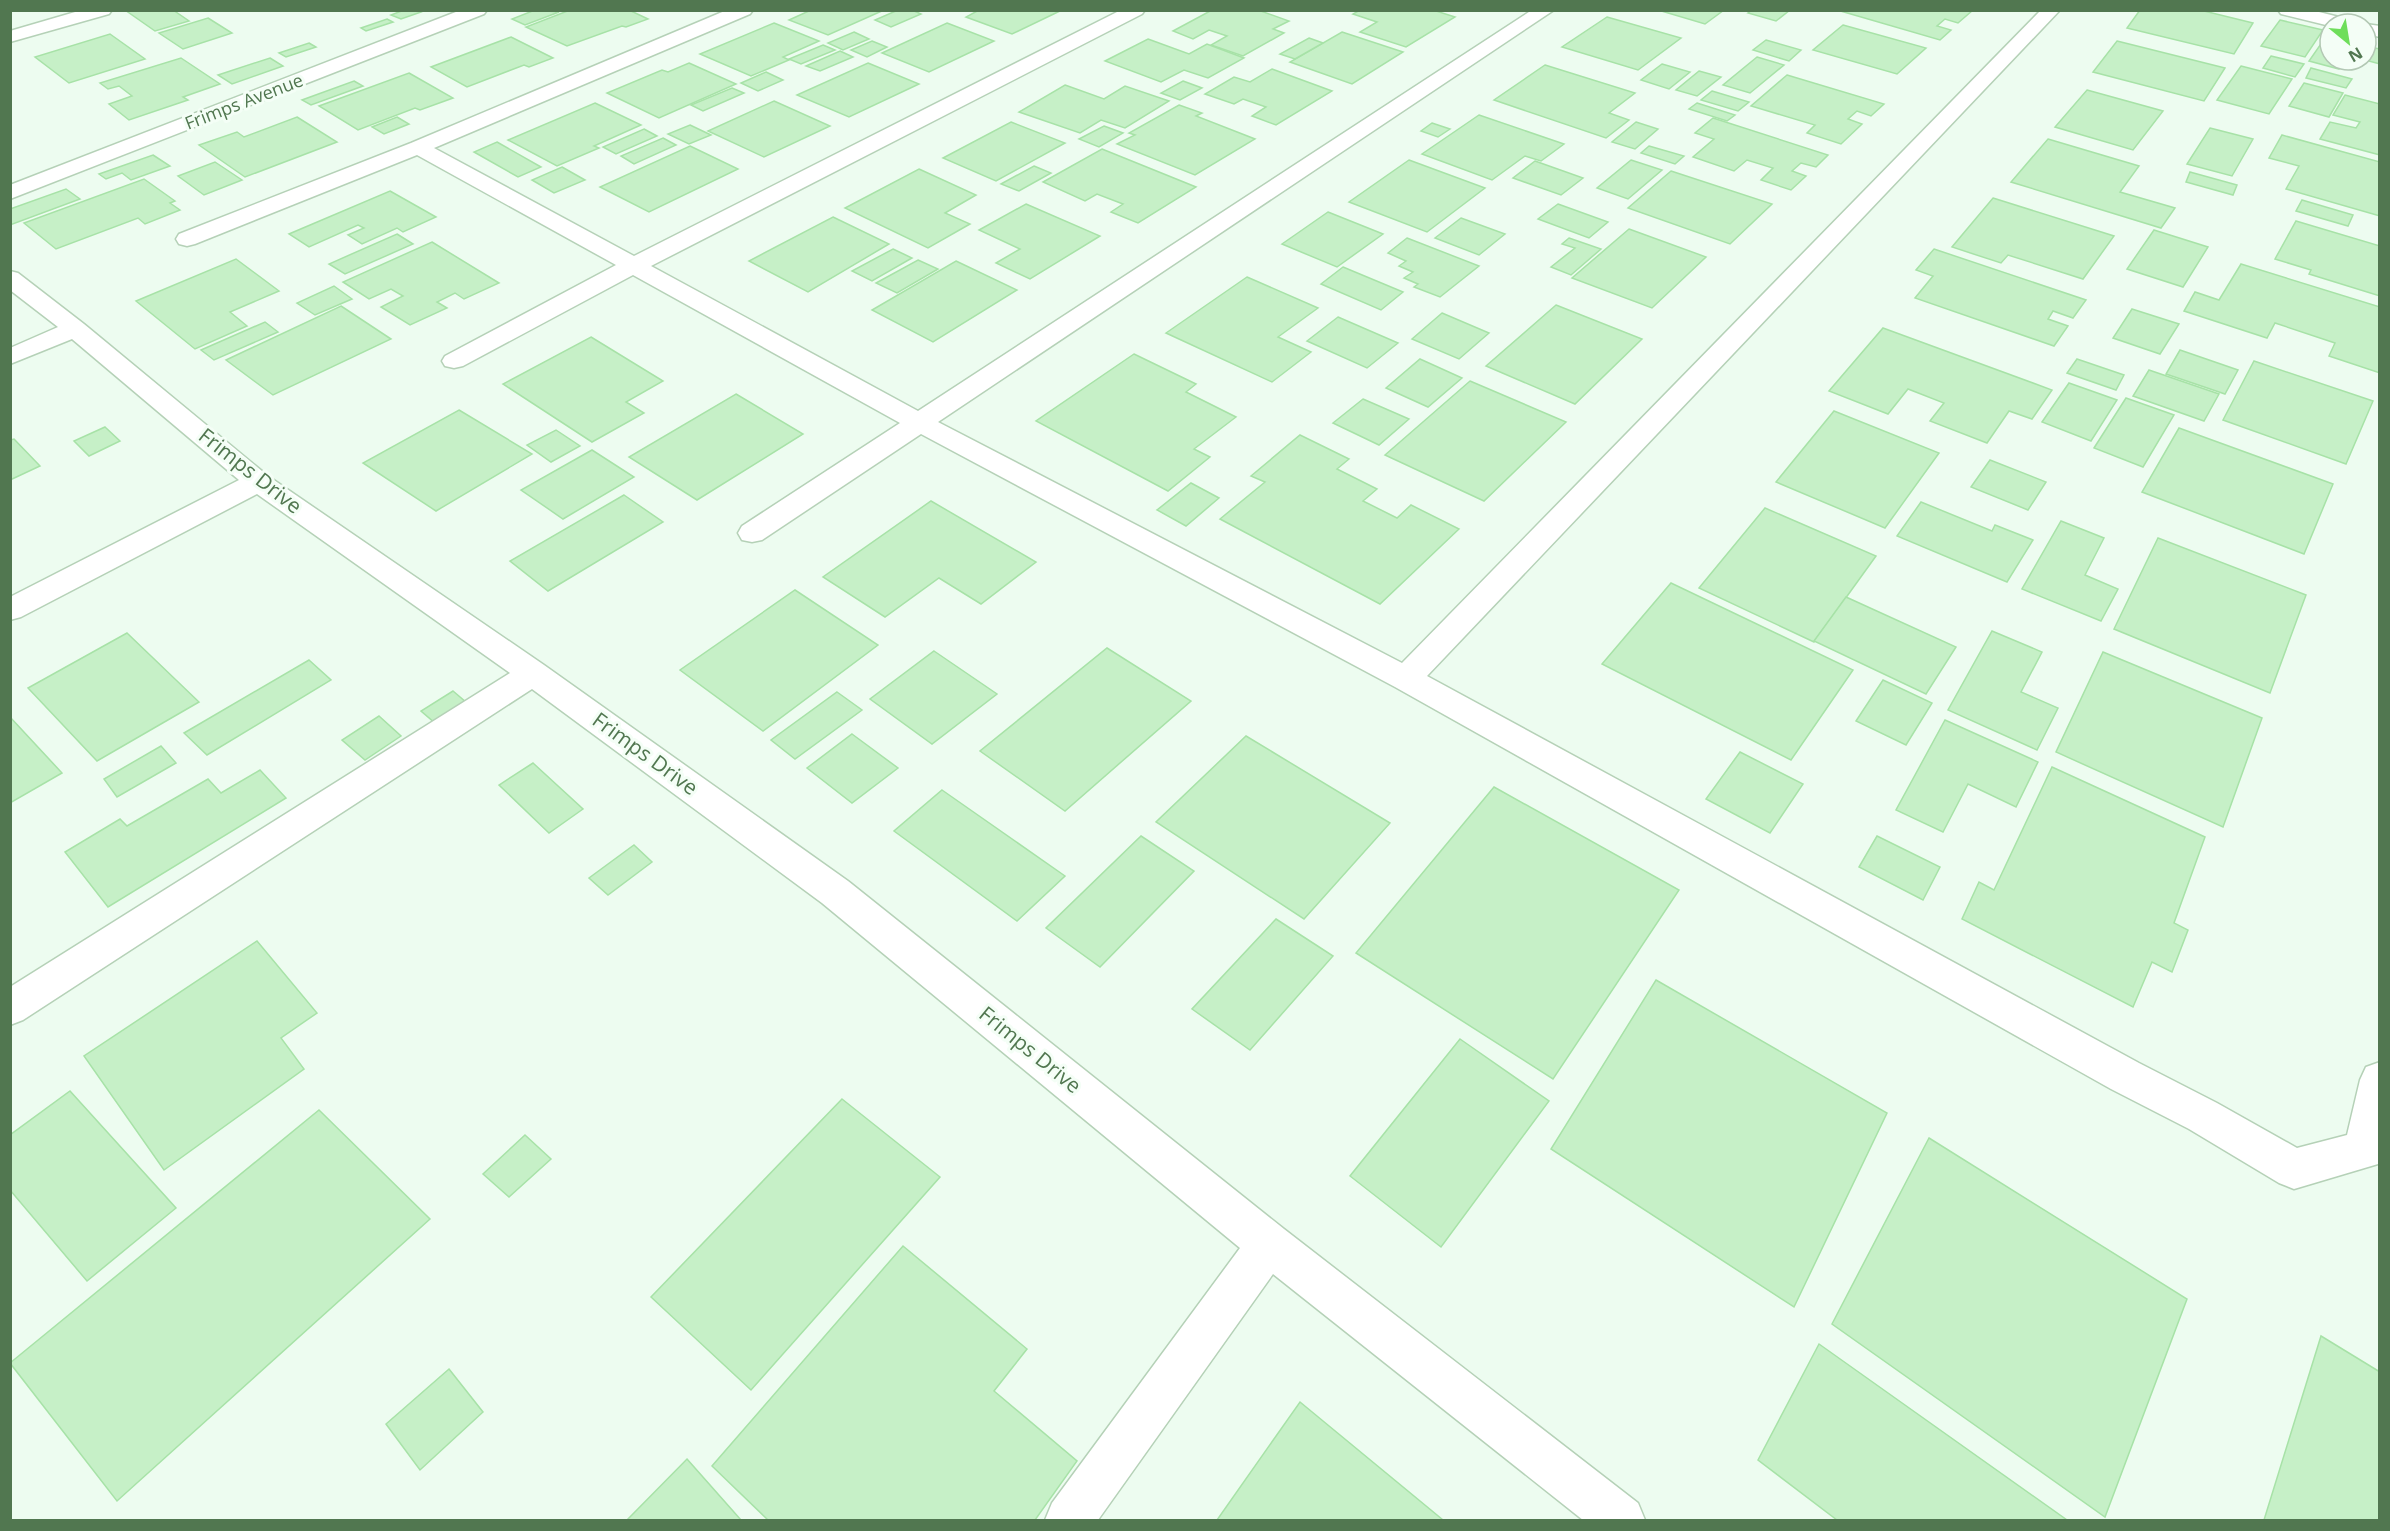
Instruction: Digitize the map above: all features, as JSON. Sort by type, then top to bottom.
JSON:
[{"type":"street","points":[[10,37],[103,10]]},
{"type":"street","points":[[187,239],[418,147],[744,10]]},
{"type":"street","points":[[454,361],[633,265],[1136,10]]},
{"type":"street","points":[[752,533],[1545,10]]},
{"type":"street","points":[[1406,680],[2051,10]]},
{"type":"street","points":[[2287,10],[2318,17]]},
{"type":"street","name":"Frimps Avenue","points":[[10,193],[473,11]]},
{"type":"street","points":[[418,147],[918,422],[1406,680],[2125,1076],[2203,1116],[2294,1169],[2364,1150],[2379,1080]]},
{"type":"street","name":"Frimps Drive","points":[[10,278],[75,329],[258,482],[533,673],[835,892],[1269,1244],[1621,1521]]},
{"type":"street","points":[[10,357],[75,329]]},
{"type":"street","points":[[10,610],[258,482]]},
{"type":"street","points":[[10,1008],[533,673]]},
{"type":"street","points":[[1068,1521],[1269,1244]]},
{"type":"building","points":[[125,10],[173,10],[189,21],[155,31]]},
{"type":"building","points":[[404,10],[421,12],[401,19],[391,15]]},
{"type":"building","points":[[535,10],[559,12],[525,25],[512,19]]},
{"type":"building","points":[[570,10],[629,10],[648,19],[567,46],[526,27]]},
{"type":"building","points":[[811,10],[884,10],[828,35],[789,20]]},
{"type":"building","points":[[898,10],[912,10],[921,14],[891,27],[875,20]]},
{"type":"building","points":[[979,10],[1062,10],[1012,34],[966,17]]},
{"type":"building","points":[[1212,10],[1258,10],[1289,21],[1273,29],[1284,33],[1243,56],[1211,45],[1227,36],[1209,30],[1193,39],[1173,31]]},
{"type":"building","points":[[1360,10],[1433,10],[1455,17],[1406,47],[1360,32],[1377,22],[1353,14]]},
{"type":"building","points":[[1658,10],[1724,10],[1705,24]]},
{"type":"building","points":[[1752,10],[1790,10],[1776,21],[1748,13]]},
{"type":"building","points":[[1837,10],[1973,10],[1958,23],[1945,19],[1937,26],[1951,30],[1940,40]]},
{"type":"building","points":[[2140,10],[2200,10],[2253,23],[2234,54],[2127,28]]},
{"type":"building","points":[[1607,17],[1681,38],[1638,70],[1562,47]]},
{"type":"building","points":[[208,18],[232,33],[183,49],[159,33]]},
{"type":"building","points":[[387,19],[393,22],[366,31],[361,28]]},
{"type":"building","points":[[2280,20],[2318,29],[2318,38],[2305,57],[2261,46]]},
{"type":"building","points":[[774,23],[819,41],[783,57],[789,60],[751,76],[700,54]]},
{"type":"building","points":[[947,23],[994,41],[929,72],[882,53]]},
{"type":"building","points":[[1843,25],[1926,48],[1897,74],[1813,50]]},
{"type":"building","points":[[854,32],[869,39],[843,50],[828,43]]},
{"type":"building","points":[[1342,32],[1403,52],[1352,84],[1290,62]]},
{"type":"building","points":[[110,34],[145,59],[69,83],[35,57]]},
{"type":"building","points":[[511,37],[553,58],[529,67],[524,65],[467,87],[431,67]]},
{"type":"building","points":[[1309,38],[1323,43],[1295,59],[1280,54]]},
{"type":"building","points":[[1148,39],[1189,54],[1207,44],[1244,58],[1208,78],[1184,70],[1161,82],[1105,61]]},
{"type":"building","points":[[1766,40],[1801,50],[1789,61],[1753,50]]},
{"type":"building","points":[[872,41],[887,47],[867,57],[851,50]]},
{"type":"building","points":[[2117,41],[2225,68],[2204,101],[2093,72]]},
{"type":"building","points":[[309,43],[316,47],[286,57],[279,53]]},
{"type":"building","points":[[823,45],[835,50],[801,64],[789,59]]},
{"type":"building","points":[[2318,48],[2318,63],[2309,61]]},
{"type":"building","points":[[2378,49],[2380,49],[2380,64],[2378,63]]},
{"type":"building","points":[[840,51],[853,57],[820,71],[806,66]]},
{"type":"building","points":[[2271,56],[2304,64],[2295,77],[2263,68]]},
{"type":"building","points":[[1757,57],[1784,65],[1750,93],[1723,85]]},
{"type":"building","points":[[181,58],[220,84],[183,97],[188,100],[129,120],[109,104],[132,96],[119,86],[108,89],[100,83]]},
{"type":"building","points":[[270,58],[283,66],[232,84],[218,75]]},
{"type":"building","points":[[689,63],[736,84],[659,118],[607,93],[662,70],[668,72]]},
{"type":"building","points":[[868,63],[919,84],[849,117],[797,95]]},
{"type":"building","points":[[1662,64],[1690,72],[1669,89],[1641,80]]},
{"type":"building","points":[[1545,65],[1635,93],[1609,113],[1629,120],[1606,138],[1494,100]]},
{"type":"building","points":[[2241,66],[2292,79],[2269,114],[2217,100]]},
{"type":"building","points":[[2311,68],[2318,70],[2318,72],[2352,79],[2346,88],[2306,78]]},
{"type":"building","points":[[1272,69],[1332,91],[1276,125],[1252,116],[1266,107],[1243,99],[1234,104],[1205,94],[1234,77],[1250,82]]},
{"type":"building","points":[[1699,71],[1721,77],[1697,96],[1676,90]]},
{"type":"building","points":[[766,72],[783,80],[758,91],[741,83]]},
{"type":"building","points":[[409,73],[453,98],[420,110],[415,108],[358,130],[319,106]]},
{"type":"building","points":[[1787,75],[1884,104],[1871,116],[1857,111],[1848,119],[1862,124],[1841,144],[1807,133],[1815,125],[1751,106]]},
{"type":"building","points":[[354,81],[363,86],[311,105],[302,100]]},
{"type":"building","points":[[1183,81],[1202,88],[1180,100],[1161,93]]},
{"type":"building","points":[[2304,83],[2343,93],[2329,117],[2289,106]]},
{"type":"building","points":[[1065,85],[1104,99],[1125,86],[1169,101],[1125,128],[1101,120],[1080,133],[1019,112]]},
{"type":"building","points":[[732,88],[744,93],[703,111],[691,105]]},
{"type":"building","points":[[2087,90],[2163,111],[2133,150],[2055,127]]},
{"type":"building","points":[[1712,91],[1749,102],[1738,111],[1701,100]]},
{"type":"building","points":[[2345,95],[2380,104],[2380,155],[2320,139],[2330,122],[2356,128],[2360,122],[2333,115]]},
{"type":"building","points":[[774,101],[830,126],[764,157],[708,131]]},
{"type":"building","points":[[595,103],[641,125],[594,146],[599,148],[557,166],[508,140]]},
{"type":"building","points":[[1697,103],[1735,115],[1727,121],[1689,109]]},
{"type":"building","points":[[1179,105],[1202,113],[1196,116],[1255,139],[1195,175],[1117,144],[1135,135],[1129,133]]},
{"type":"building","points":[[1479,115],[1564,144],[1541,161],[1525,156],[1492,180],[1422,154]]},
{"type":"building","points":[[297,117],[337,142],[245,177],[199,145],[237,132],[244,137]]},
{"type":"building","points":[[397,117],[409,124],[384,134],[372,127]]},
{"type":"building","points":[[1713,118],[1828,155],[1816,167],[1801,163],[1792,171],[1806,176],[1791,190],[1761,180],[1773,168],[1747,160],[1734,171],[1693,157],[1714,139],[1695,133]]},
{"type":"building","points":[[1011,122],[1065,143],[996,181],[943,158]]},
{"type":"building","points":[[1636,122],[1658,129],[1635,149],[1612,142]]},
{"type":"building","points":[[1432,123],[1450,129],[1438,137],[1421,131]]},
{"type":"building","points":[[690,125],[711,135],[689,144],[668,134]]},
{"type":"building","points":[[1104,126],[1123,133],[1099,147],[1079,139]]},
{"type":"building","points":[[2210,128],[2253,139],[2232,176],[2187,164]]},
{"type":"building","points":[[644,129],[657,136],[616,154],[603,147]]},
{"type":"building","points":[[2282,135],[2380,162],[2380,216],[2286,189],[2299,166],[2269,158]]},
{"type":"building","points":[[663,138],[676,145],[634,164],[621,156]]},
{"type":"building","points":[[2048,139],[2139,166],[2120,192],[2175,208],[2161,228],[2011,182]]},
{"type":"building","points":[[497,142],[541,167],[518,177],[474,152]]},
{"type":"building","points":[[690,146],[738,169],[649,212],[600,187]]},
{"type":"building","points":[[1649,146],[1684,156],[1675,164],[1641,153]]},
{"type":"building","points":[[1102,149],[1196,187],[1138,223],[1111,212],[1123,204],[1097,194],[1085,201],[1043,182]]},
{"type":"building","points":[[153,155],[170,166],[131,180],[122,173],[106,179],[99,174]]},
{"type":"building","points":[[1409,160],[1485,188],[1427,232],[1349,202]]},
{"type":"building","points":[[1631,160],[1662,170],[1628,199],[1597,188]]},
{"type":"building","points":[[1535,161],[1583,178],[1561,195],[1513,178]]},
{"type":"building","points":[[215,162],[242,180],[204,195],[178,176]]},
{"type":"building","points":[[1034,166],[1051,173],[1019,191],[1001,184]]},
{"type":"building","points":[[562,167],[585,180],[554,193],[532,180]]},
{"type":"building","points":[[919,169],[976,195],[945,213],[970,224],[928,248],[845,208]]},
{"type":"building","points":[[1671,171],[1772,204],[1730,244],[1628,208]]},
{"type":"building","points":[[2190,172],[2237,185],[2233,195],[2186,182]]},
{"type":"building","points":[[144,179],[175,201],[170,203],[180,210],[145,224],[138,218],[56,249],[24,223]]},
{"type":"building","points":[[66,189],[80,199],[10,225],[10,209]]},
{"type":"building","points":[[390,191],[436,217],[403,232],[397,228],[362,244],[348,235],[364,228],[358,225],[309,247],[289,234]]},
{"type":"building","points":[[1993,198],[2114,236],[2083,279],[2008,255],[2001,263],[1952,247]]},
{"type":"building","points":[[2302,200],[2353,215],[2348,226],[2296,211]]},
{"type":"building","points":[[1026,204],[1100,236],[1030,279],[996,263],[1020,249],[979,230]]},
{"type":"building","points":[[1558,204],[1608,222],[1589,238],[1538,219]]},
{"type":"building","points":[[1328,212],[1383,234],[1337,267],[1282,244]]},
{"type":"building","points":[[833,217],[889,244],[808,292],[749,261]]},
{"type":"building","points":[[1461,218],[1505,234],[1479,255],[1435,238]]},
{"type":"building","points":[[2296,221],[2380,246],[2380,296],[2309,274],[2311,270],[2275,259]]},
{"type":"building","points":[[1629,229],[1706,257],[1652,308],[1572,278]]},
{"type":"building","points":[[2154,230],[2208,247],[2183,287],[2127,269]]},
{"type":"building","points":[[397,234],[413,244],[345,274],[329,264]]},
{"type":"building","points":[[1407,238],[1479,266],[1440,297],[1414,287],[1418,284],[1404,278],[1413,272],[1399,266],[1406,261],[1388,253]]},
{"type":"building","points":[[1569,238],[1601,249],[1571,275],[1551,267],[1575,248],[1562,244]]},
{"type":"building","points":[[432,242],[499,283],[464,299],[455,293],[437,302],[447,308],[410,325],[381,307],[403,296],[391,289],[369,299],[343,282]]},
{"type":"building","points":[[893,249],[912,258],[872,281],[852,271]]},
{"type":"building","points":[[1934,249],[2086,300],[2073,318],[2053,311],[2048,319],[2068,326],[2054,346],[1915,298],[1933,276],[1916,270]]},
{"type":"building","points":[[236,259],[279,291],[230,312],[247,326],[195,349],[136,301]]},
{"type":"building","points":[[918,260],[938,269],[897,293],[876,283]]},
{"type":"building","points":[[956,261],[1017,290],[933,342],[872,310]]},
{"type":"building","points":[[2241,264],[2380,307],[2380,373],[2329,356],[2335,343],[2275,323],[2267,338],[2184,311],[2195,292],[2219,300]]},
{"type":"building","points":[[1343,267],[1403,292],[1381,310],[1321,284]]},
{"type":"building","points":[[1247,277],[1318,308],[1278,337],[1311,352],[1272,382],[1166,333]]},
{"type":"building","points":[[334,286],[352,299],[315,315],[297,303]]},
{"type":"building","points":[[1556,305],[1642,339],[1575,404],[1486,366]]},
{"type":"building","points":[[341,306],[391,339],[273,395],[226,360]]},
{"type":"building","points":[[2132,309],[2179,324],[2160,354],[2113,338]]},
{"type":"building","points":[[1442,313],[1489,333],[1459,359],[1412,339]]},
{"type":"building","points":[[1338,317],[1398,343],[1367,368],[1307,341]]},
{"type":"building","points":[[265,322],[278,332],[214,360],[201,350]]},
{"type":"building","points":[[1883,328],[2052,390],[2032,419],[2009,411],[1987,443],[1930,421],[1944,403],[1908,389],[1888,414],[1829,391]]},
{"type":"building","points":[[591,337],[663,381],[626,402],[644,413],[592,442],[503,384]]},
{"type":"building","points":[[2180,350],[2238,370],[2225,394],[2166,374]]},
{"type":"building","points":[[1134,354],[1196,384],[1186,392],[1236,417],[1194,449],[1210,457],[1168,491],[1036,421]]},
{"type":"building","points":[[1420,359],[1462,378],[1428,407],[1386,388]]},
{"type":"building","points":[[2077,359],[2124,375],[2116,390],[2067,373]]},
{"type":"building","points":[[2254,361],[2373,401],[2346,464],[2223,420]]},
{"type":"building","points":[[2149,370],[2219,394],[2204,421],[2133,396]]},
{"type":"building","points":[[1470,381],[1566,422],[1484,501],[1385,455]]},
{"type":"building","points":[[2069,383],[2117,400],[2091,441],[2042,422]]},
{"type":"building","points":[[736,394],[803,434],[697,500],[629,457]]},
{"type":"building","points":[[2126,398],[2174,415],[2143,467],[2094,448]]},
{"type":"building","points":[[1363,399],[1409,419],[1379,445],[1333,423]]},
{"type":"building","points":[[459,410],[532,454],[436,511],[363,463]]},
{"type":"building","points":[[1834,411],[1939,453],[1885,528],[1776,482]]},
{"type":"building","points":[[105,427],[120,441],[89,456],[74,441]]},
{"type":"building","points":[[2179,428],[2333,484],[2304,554],[2142,492]]},
{"type":"building","points":[[556,430],[580,446],[551,462],[527,445]]},
{"type":"building","points":[[1300,435],[1349,459],[1337,469],[1377,489],[1363,501],[1397,518],[1411,505],[1459,529],[1380,604],[1220,519],[1265,482],[1251,476]]},
{"type":"building","points":[[14,439],[40,466],[10,480],[10,440]]},
{"type":"building","points":[[592,450],[634,477],[563,519],[521,490]]},
{"type":"building","points":[[1990,460],[2046,482],[2028,510],[1971,487]]},
{"type":"building","points":[[1191,483],[1219,498],[1186,526],[1157,510]]},
{"type":"building","points":[[624,495],[663,522],[548,591],[510,561]]},
{"type":"building","points":[[931,501],[1036,562],[981,604],[939,578],[885,617],[823,577]]},
{"type":"building","points":[[1921,502],[1992,531],[1995,525],[2033,540],[2007,582],[1897,536]]},
{"type":"building","points":[[1765,508],[1876,556],[1814,642],[1699,588]]},
{"type":"building","points":[[2061,521],[2104,538],[2085,575],[2118,589],[2101,621],[2022,589]]},
{"type":"building","points":[[2158,538],[2306,595],[2270,693],[2114,629]]},
{"type":"building","points":[[1671,583],[1853,670],[1791,760],[1602,664]]},
{"type":"building","points":[[795,590],[878,645],[763,731],[680,670]]},
{"type":"building","points":[[1846,597],[1956,647],[1926,694],[1814,641]]},
{"type":"building","points":[[1992,631],[2042,652],[2021,692],[2058,708],[2037,750],[1948,710]]},
{"type":"building","points":[[127,633],[199,702],[97,761],[28,688]]},
{"type":"building","points":[[1107,648],[1191,701],[1065,811],[980,751]]},
{"type":"building","points":[[934,651],[997,694],[932,744],[870,699]]},
{"type":"building","points":[[2103,652],[2262,718],[2223,827],[2056,752]]},
{"type":"building","points":[[309,660],[331,680],[207,755],[184,733]]},
{"type":"building","points":[[1883,680],[1932,703],[1906,745],[1856,721]]},
{"type":"building","points":[[453,691],[467,703],[435,723],[421,711]]},
{"type":"building","points":[[837,692],[862,710],[795,759],[771,740]]},
{"type":"building","points":[[379,716],[401,736],[365,760],[342,740]]},
{"type":"building","points":[[10,717],[62,773],[10,803]]},
{"type":"building","points":[[1945,720],[2038,762],[2016,807],[1968,784],[1943,832],[1896,810]]},
{"type":"building","points":[[852,734],[898,768],[852,803],[807,768]]},
{"type":"building","points":[[1246,736],[1390,823],[1304,919],[1156,822]]},
{"type":"building","points":[[161,746],[176,763],[117,797],[104,779]]},
{"type":"building","points":[[1740,752],[1803,784],[1770,833],[1706,799]]},
{"type":"building","points":[[533,763],[583,809],[549,833],[499,785]]},
{"type":"building","points":[[2052,767],[2205,837],[2174,923],[2188,930],[2172,972],[2152,962],[2133,1007],[1962,919],[1979,882],[1994,890]]},
{"type":"building","points":[[260,770],[286,798],[108,907],[65,852],[120,819],[127,826],[208,779],[221,793]]},
{"type":"building","points":[[1494,787],[1679,890],[1553,1079],[1356,953]]},
{"type":"building","points":[[942,790],[1065,876],[1017,921],[894,831]]},
{"type":"building","points":[[1141,836],[1194,871],[1100,967],[1046,928]]},
{"type":"building","points":[[1877,836],[1940,867],[1923,900],[1859,867]]},
{"type":"building","points":[[634,845],[652,862],[608,895],[589,878]]},
{"type":"building","points":[[1276,919],[1333,956],[1250,1050],[1192,1009]]},
{"type":"building","points":[[257,941],[317,1013],[281,1038],[304,1069],[164,1170],[84,1056]]},
{"type":"building","points":[[1656,980],[1887,1113],[1794,1307],[1551,1149]]},
{"type":"building","points":[[1460,1039],[1549,1101],[1441,1247],[1350,1176]]},
{"type":"building","points":[[70,1091],[176,1208],[87,1281],[10,1190],[10,1135]]},
{"type":"building","points":[[842,1099],[940,1177],[751,1390],[651,1297]]},
{"type":"building","points":[[319,1110],[430,1219],[117,1501],[10,1363]]},
{"type":"building","points":[[525,1135],[551,1159],[509,1197],[483,1174]]},
{"type":"building","points":[[1929,1138],[2187,1299],[2105,1517],[1832,1324]]},
{"type":"building","points":[[903,1246],[1027,1349],[994,1391],[1077,1461],[1035,1520],[768,1520],[712,1466]]},
{"type":"building","points":[[2321,1336],[2380,1372],[2380,1520],[2264,1520]]},
{"type":"building","points":[[1819,1344],[2067,1520],[1837,1520],[1758,1460]]},
{"type":"building","points":[[449,1369],[483,1412],[420,1470],[386,1424]]},
{"type":"building","points":[[1300,1402],[1443,1520],[1217,1520]]},
{"type":"building","points":[[687,1459],[741,1520],[627,1520]]}]
